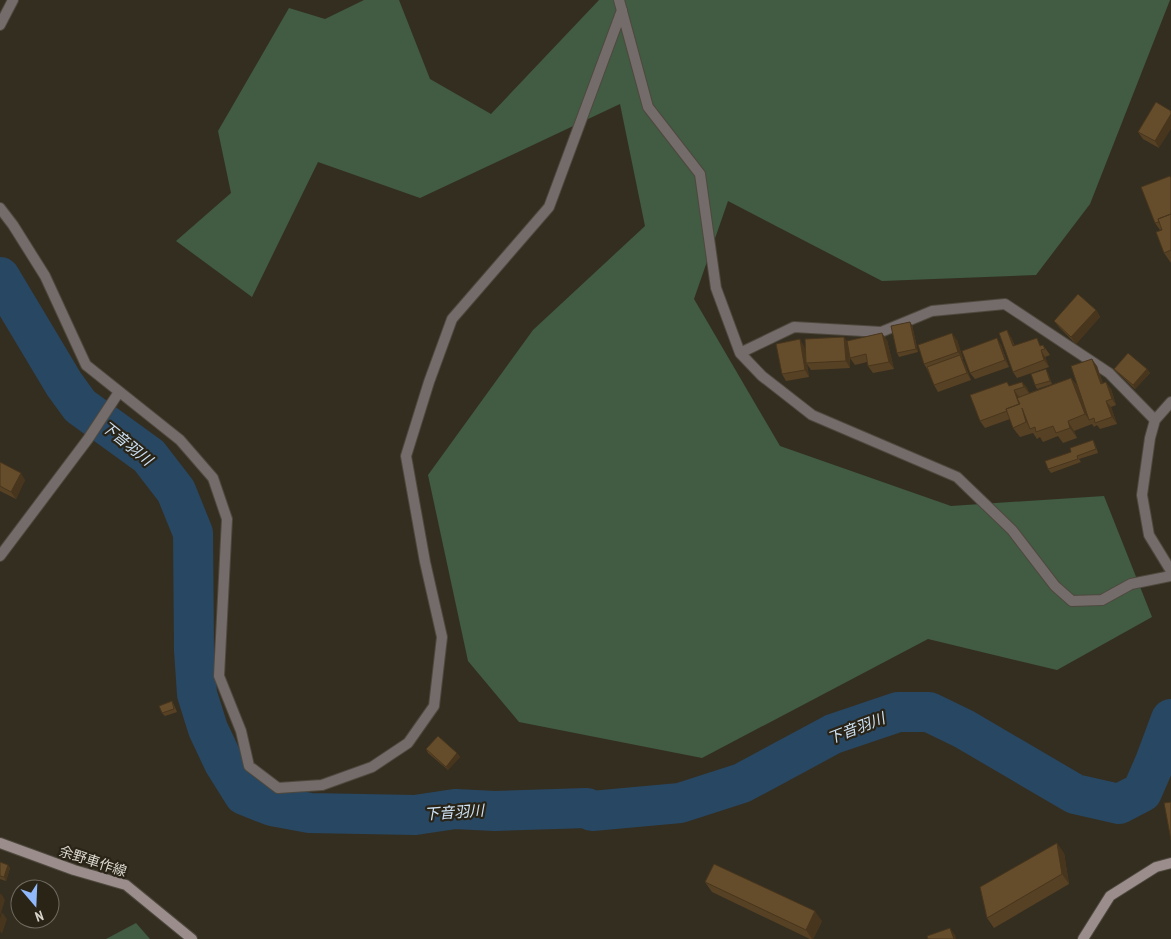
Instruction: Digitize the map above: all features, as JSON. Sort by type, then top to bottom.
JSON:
[{"type":"main road","name":"余野車作線","points":[[0,843],[74,870],[126,885],[192,939]]},
{"type":"main road","points":[[1083,939],[1110,896],[1156,867],[1171,863]]},
{"type":"street","points":[[0,25],[13,0]]},
{"type":"street","points":[[620,5],[648,107],[700,174],[716,288],[740,353],[762,376],[812,415],[957,477],[1012,530],[1055,586],[1072,601],[1102,600],[1131,584],[1171,576]]},
{"type":"street","points":[[0,208],[13,225],[44,276],[86,365],[180,440],[213,478],[227,519],[219,676],[241,731],[250,766],[278,788],[322,785],[372,767],[408,743],[434,706],[442,637],[425,562],[406,456],[429,382],[452,318],[549,208],[620,5]]},
{"type":"street","points":[[740,353],[794,327],[882,332],[932,311],[1005,304],[1109,373],[1155,420]]},
{"type":"street","points":[[0,556],[88,439],[119,392]]},
{"type":"street","points":[[1171,402],[1155,420],[1150,438],[1142,495],[1149,535],[1171,570]]},
{"type":"green space","points":[[364,0],[399,0],[430,79],[491,114],[599,0],[1170,0],[1090,204],[1036,275],[882,281],[728,201],[694,299],[780,446],[951,506],[1104,496],[1152,617],[1057,670],[928,639],[702,758],[519,722],[468,661],[428,475],[533,330],[645,226],[620,104],[420,198],[318,162],[252,297],[176,241],[231,193],[218,131],[289,8],[325,19]]},
{"type":"green space","points":[[136,923],[150,939],[106,939]]},
{"type":"building","points":[[1156,102],[1171,111],[1171,114],[1155,141],[1138,132]]},
{"type":"building","points":[[1170,176],[1171,214],[1158,219],[1159,222],[1155,223],[1141,187]]},
{"type":"building","points":[[1171,214],[1171,250],[1164,253],[1156,232],[1162,230],[1158,219]]},
{"type":"building","points":[[1078,294],[1096,310],[1071,337],[1054,321]]},
{"type":"building","points":[[910,322],[916,349],[897,353],[891,326]]},
{"type":"building","points":[[1007,330],[1013,346],[1037,338],[1040,346],[1043,345],[1045,349],[1041,350],[1044,360],[1013,372],[999,333]]},
{"type":"building","points":[[882,333],[889,362],[868,366],[866,354],[850,358],[847,341]]},
{"type":"building","points":[[952,333],[958,352],[924,364],[918,345]]},
{"type":"building","points":[[844,337],[846,361],[806,363],[805,339]]},
{"type":"building","points":[[997,338],[1005,360],[970,373],[962,351]]},
{"type":"building","points":[[800,339],[805,370],[782,374],[776,344]]},
{"type":"building","points":[[1128,353],[1147,369],[1133,385],[1114,369]]},
{"type":"building","points":[[960,355],[967,373],[934,385],[927,367]]},
{"type":"building","points":[[1092,359],[1101,384],[1106,382],[1112,399],[1106,401],[1112,417],[1095,423],[1094,418],[1089,420],[1071,366]]},
{"type":"building","points":[[1046,369],[1050,381],[1035,385],[1031,374]]},
{"type":"building","points":[[1071,378],[1085,414],[1068,421],[1070,428],[1056,433],[1053,426],[1036,432],[1035,427],[1030,429],[1022,408],[1026,422],[1013,428],[1006,409],[1020,404],[1017,398]]},
{"type":"building","points":[[1007,382],[1009,386],[1022,382],[1024,387],[1014,390],[1019,404],[1006,409],[1007,411],[980,421],[970,395]]},
{"type":"building","points":[[1093,440],[1096,449],[1077,456],[1078,459],[1048,469],[1045,461],[1071,452],[1070,448]]},
{"type":"building","points":[[0,462],[21,473],[11,492],[0,486]]},
{"type":"building","points":[[172,701],[174,709],[162,713],[159,706]]},
{"type":"building","points":[[438,736],[457,753],[446,767],[426,749]]},
{"type":"building","points":[[1171,802],[1171,840],[1164,803]]},
{"type":"building","points":[[1057,843],[1062,874],[987,918],[980,887]]},
{"type":"building","points":[[0,862],[8,865],[4,877],[0,876]]},
{"type":"building","points":[[714,864],[815,911],[806,930],[705,882]]},
{"type":"building","points":[[950,928],[954,939],[928,939],[927,936]]},
{"type":"waterway","name":"下音羽川","points":[[0,277],[64,384],[80,406],[149,456],[176,491],[193,533],[194,650],[197,694],[208,729],[224,763],[244,795],[272,806],[310,813],[415,815],[455,809],[495,811],[587,808],[592,811],[680,803],[742,783],[833,734],[898,712],[929,712],[964,729],[1075,794],[1119,804],[1142,792],[1171,719]]}]
